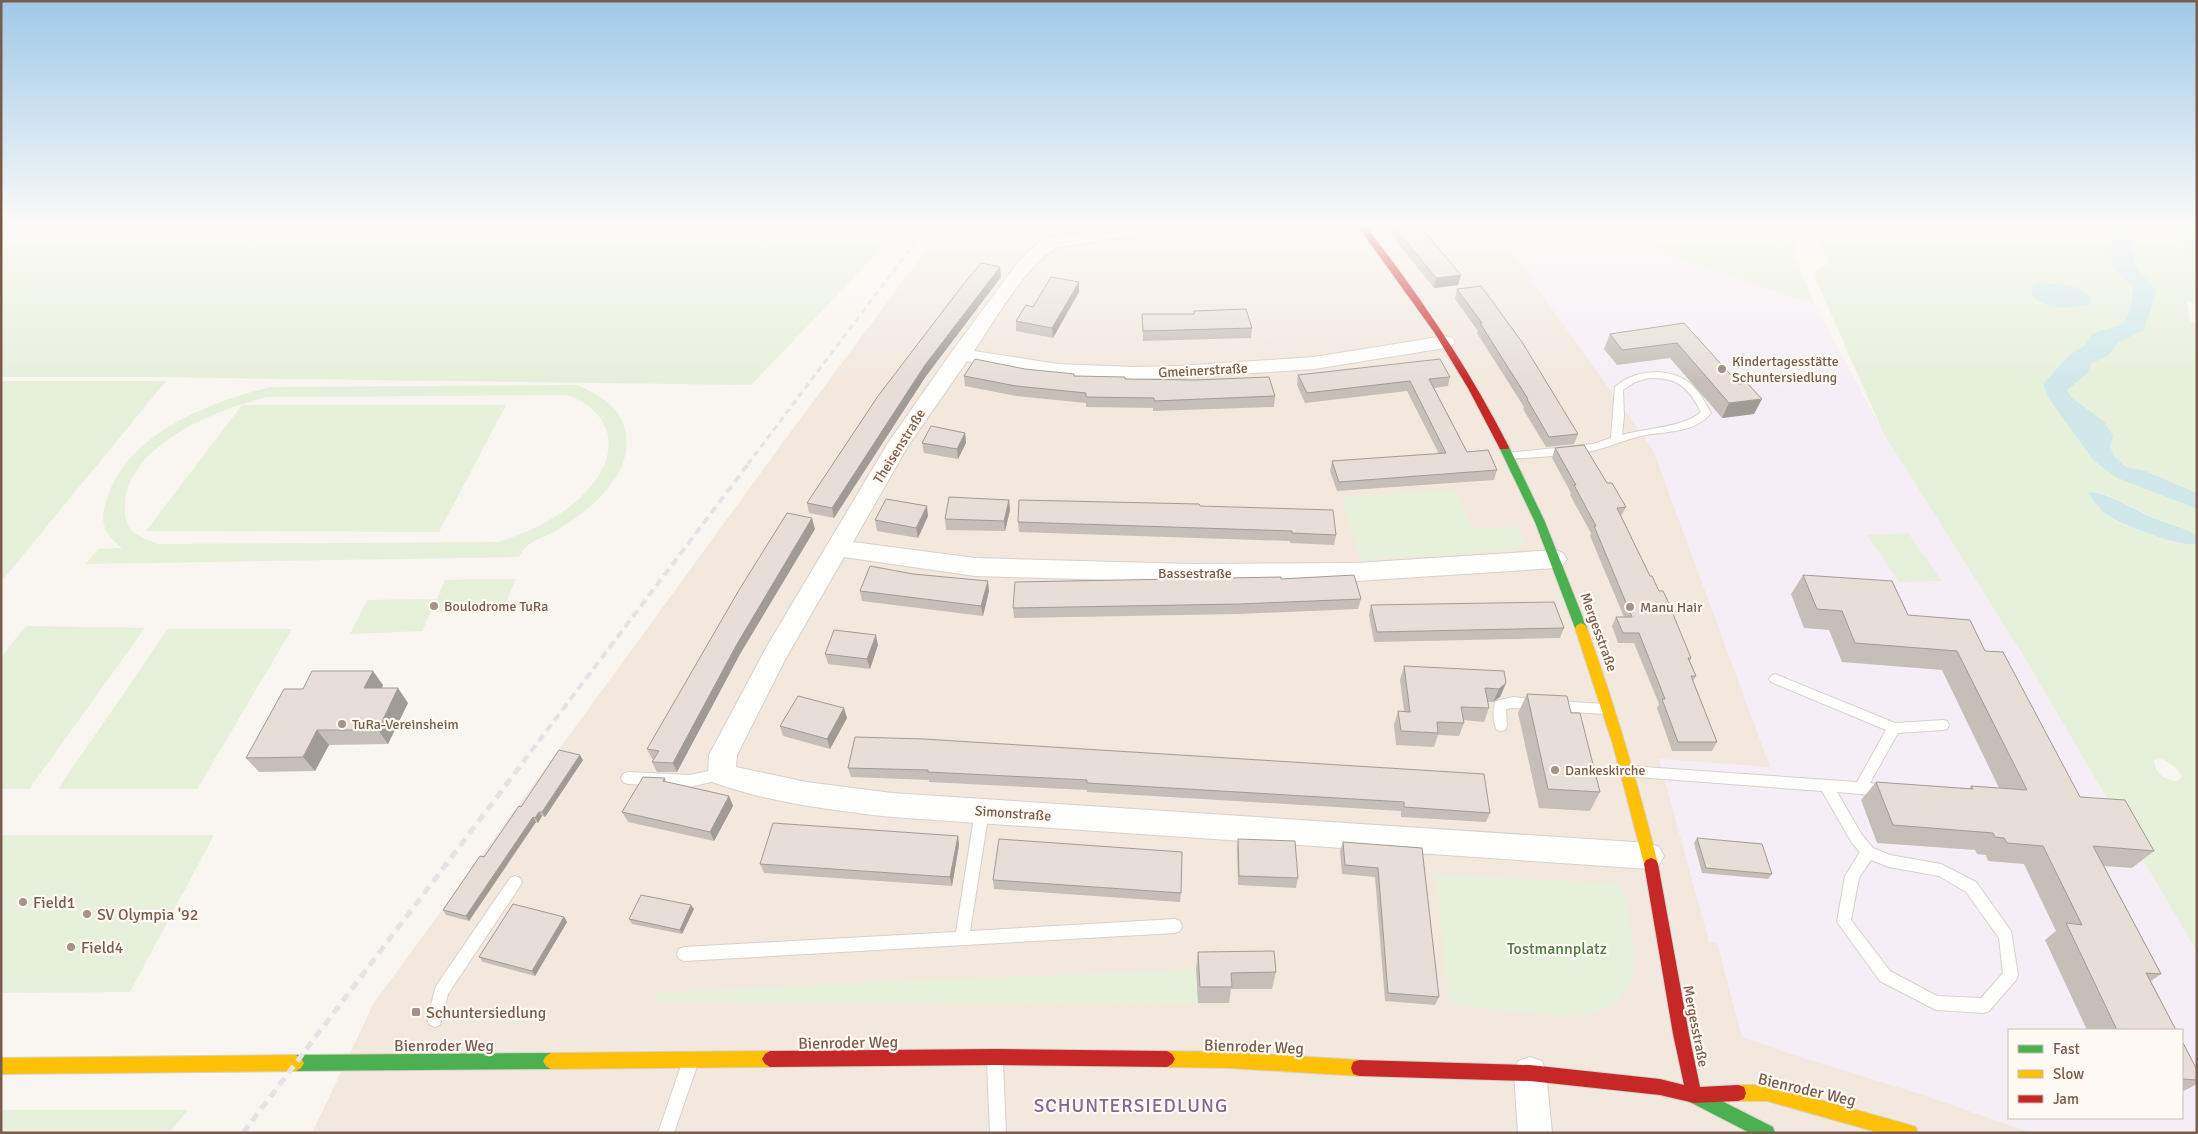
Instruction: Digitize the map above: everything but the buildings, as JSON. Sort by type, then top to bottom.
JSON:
[{"type":"main road","name":"Mergesstraße","points":[[1402,278],[1446,342],[1472,386],[1508,456],[1555,559],[1589,645],[1629,772],[1649,856],[1679,1028],[1694,1094]]},
{"type":"main road","name":"Bienroder Weg","points":[[1,1066],[995,1057],[1228,1060],[1530,1073],[1651,1086],[1694,1094],[1748,1092],[1767,1094],[1845,1113],[1910,1133]]},
{"type":"main road","name":"Bienroder Weg","points":[[1694,1094],[1766,1133]]},
{"type":"street","name":"Theisenstraße","points":[[722,774],[723,756],[776,653],[899,443],[960,354],[1016,278]]},
{"type":"street","name":"Gmeinerstraße","points":[[960,354],[1017,365],[1058,370],[1133,373],[1283,366],[1446,342]]},
{"type":"street","name":"Bassestraße","points":[[837,548],[976,567],[1192,573],[1356,572],[1555,559]]},
{"type":"street","name":"Simonstraße","points":[[722,774],[745,783],[786,792],[892,805],[1649,856]]},
{"type":"street","points":[[1530,1073],[1535,1133]]},
{"type":"lane","points":[[1508,456],[1594,447],[1639,433],[1686,425],[1697,421],[1706,413],[1701,403],[1684,382],[1670,376],[1636,378],[1624,382],[1618,389],[1619,416],[1616,440]]},
{"type":"lane","points":[[1775,678],[1894,728],[1943,725]]},
{"type":"lane","points":[[1501,726],[1500,705],[1506,702],[1610,709]]},
{"type":"lane","points":[[1860,788],[1894,728]]},
{"type":"lane","points":[[1629,772],[1898,791]]},
{"type":"lane","points":[[628,778],[690,782],[722,774]]},
{"type":"lane","points":[[1826,786],[1857,839],[1868,852],[1889,861],[1941,870],[1971,888],[2006,936],[2011,975],[1984,1006],[1936,1003],[1885,976],[1844,922],[1852,876],[1868,852]]},
{"type":"lane","points":[[962,938],[982,811]]},
{"type":"lane","points":[[435,1020],[441,991],[515,882]]},
{"type":"lane","points":[[684,954],[1175,926]]},
{"type":"lane","points":[[995,1057],[998,1133]]},
{"type":"lane","points":[[666,1133],[691,1060]]},
{"type":"shaded area","points":[[905,278],[1738,278],[1814,304],[1884,434],[2197,952],[2197,1133],[312,1133],[374,1003]]},
{"type":"shaded area","points":[[1530,278],[1738,278],[1814,304],[1884,434],[2023,655],[2197,952],[2197,1133],[2032,1133],[1920,1094],[1742,1037],[1717,943],[1709,942],[1659,759],[1770,767],[1653,450]]},
{"type":"green space","points":[[1,278],[854,278],[751,385],[150,377],[1,377]]},
{"type":"green space","points":[[1738,278],[1803,278],[1814,304]]},
{"type":"green space","points":[[1815,278],[2123,278],[2133,288],[2131,306],[2123,324],[2093,333],[2084,346],[2070,354],[2043,384],[2049,399],[2093,460],[2117,478],[2197,509],[2197,537],[2179,526],[2156,519],[2107,495],[2092,499],[2108,516],[2125,525],[2179,543],[2197,544],[2197,952],[2023,655],[1884,434]],"holes":[[[2161,759],[2173,766],[2182,776],[2178,781],[2169,780],[2162,776],[2156,769],[2154,760]]]},
{"type":"green space","points":[[2145,278],[2197,278],[2197,306],[2187,301],[2190,321],[2197,324],[2197,493],[2143,470],[2126,467],[2115,457],[2110,446],[2104,421],[2072,398],[2067,390],[2087,374],[2091,364],[2109,355],[2118,343],[2144,330],[2157,291]]},
{"type":"green space","points":[[1,381],[166,381],[1,582]]},
{"type":"green space","points":[[577,385],[602,398],[615,409],[624,425],[626,450],[622,465],[615,479],[594,504],[568,523],[534,541],[522,551],[519,557],[86,564],[98,549],[122,548],[106,531],[103,519],[108,496],[119,474],[134,454],[175,423],[199,411],[248,393],[271,387]],"holes":[[[568,395],[587,405],[600,417],[607,431],[609,445],[606,460],[599,476],[573,504],[556,516],[538,526],[499,542],[158,544],[137,535],[126,521],[125,505],[130,483],[141,464],[158,447],[201,420],[224,410],[267,397]]]},
{"type":"green space","points":[[242,405],[506,405],[439,532],[146,531]]},
{"type":"green space","points":[[1455,490],[1472,528],[1517,526],[1524,541],[1511,550],[1361,560],[1341,497]]},
{"type":"green space","points":[[1908,533],[1942,581],[1899,582],[1867,535]]},
{"type":"green space","name":"Boulodrome TuRa","points":[[516,579],[502,611],[431,612],[422,631],[350,634],[367,600],[437,599],[445,580]]},
{"type":"green space","points":[[26,626],[145,628],[29,789],[1,789],[1,657]]},
{"type":"green space","points":[[168,629],[292,629],[197,789],[58,789]]},
{"type":"green space","name":"SV Olympia '92","points":[[1,835],[214,835],[130,992],[1,993]]},
{"type":"green space","name":"Tostmannplatz","points":[[1436,874],[1621,884],[1634,943],[1633,977],[1619,1000],[1607,1009],[1588,1014],[1560,1016],[1449,1005]]},
{"type":"green space","points":[[1196,969],[1198,1003],[656,1001],[658,992]]},
{"type":"green space","points":[[1,1110],[188,1110],[169,1133],[1,1133]]},
{"type":"water","points":[[2123,278],[2145,278],[2157,291],[2144,330],[2118,343],[2109,355],[2091,364],[2087,374],[2067,390],[2072,398],[2104,421],[2113,436],[2110,446],[2115,457],[2126,467],[2143,470],[2197,493],[2197,509],[2117,478],[2093,460],[2049,399],[2043,384],[2070,354],[2084,346],[2093,333],[2123,324],[2131,306],[2133,288]]},
{"type":"water","points":[[2045,283],[2076,288],[2087,293],[2091,298],[2088,305],[2066,308],[2050,306],[2037,300],[2032,295],[2033,285]]},
{"type":"water","points":[[2092,492],[2108,496],[2153,518],[2187,530],[2197,537],[2197,544],[2179,543],[2139,530],[2116,520],[2097,506],[2088,493]]},
{"type":"railway","points":[[748,464],[888,278]]},
{"type":"railway","points":[[523,762],[749,463]]},
{"type":"railway","points":[[243,1133],[524,761]]},
{"type":"traffic: fast","points":[[1504,447],[1540,522],[1581,628]]},
{"type":"traffic: fast","points":[[296,1063],[551,1061]]},
{"type":"traffic: fast","points":[[1694,1095],[1767,1133]]},
{"type":"traffic: slow","points":[[1581,628],[1619,745],[1651,864]]},
{"type":"traffic: slow","points":[[551,1061],[770,1059]]},
{"type":"traffic: slow","points":[[1167,1059],[1228,1060],[1359,1068]]},
{"type":"traffic: slow","points":[[1,1066],[296,1063]]},
{"type":"traffic: slow","points":[[1738,1093],[1767,1093],[1910,1133]]},
{"type":"traffic: jam","points":[[1400,278],[1456,360],[1504,447]]},
{"type":"traffic: jam","points":[[1651,864],[1681,1034],[1694,1095]]},
{"type":"traffic: jam","points":[[770,1059],[995,1057],[1167,1059]]},
{"type":"traffic: jam","points":[[1359,1068],[1530,1073],[1660,1087],[1694,1095],[1738,1093]]},
{"type":"place","name":"Kindertagesstätte Schuntersiedlung","points":[[1722,369]]},
{"type":"place","name":"Boulodrome TuRa","points":[[434,606]]},
{"type":"place","name":"Manu Hair","points":[[1630,607]]},
{"type":"place","name":"TuRa-Vereinsheim","points":[[342,724]]},
{"type":"place","name":"Dankeskirche","points":[[1555,770]]},
{"type":"place","name":"Field1","points":[[23,902]]},
{"type":"place","name":"SV Olympia '92","points":[[87,914]]},
{"type":"place","name":"Field4","points":[[71,947]]},
{"type":"place","name":"Schuntersiedlung","points":[[416,1012]]},
{"type":"district","name":"SCHUNTERSIEDLUNG","points":[[1131,1105]]}]
